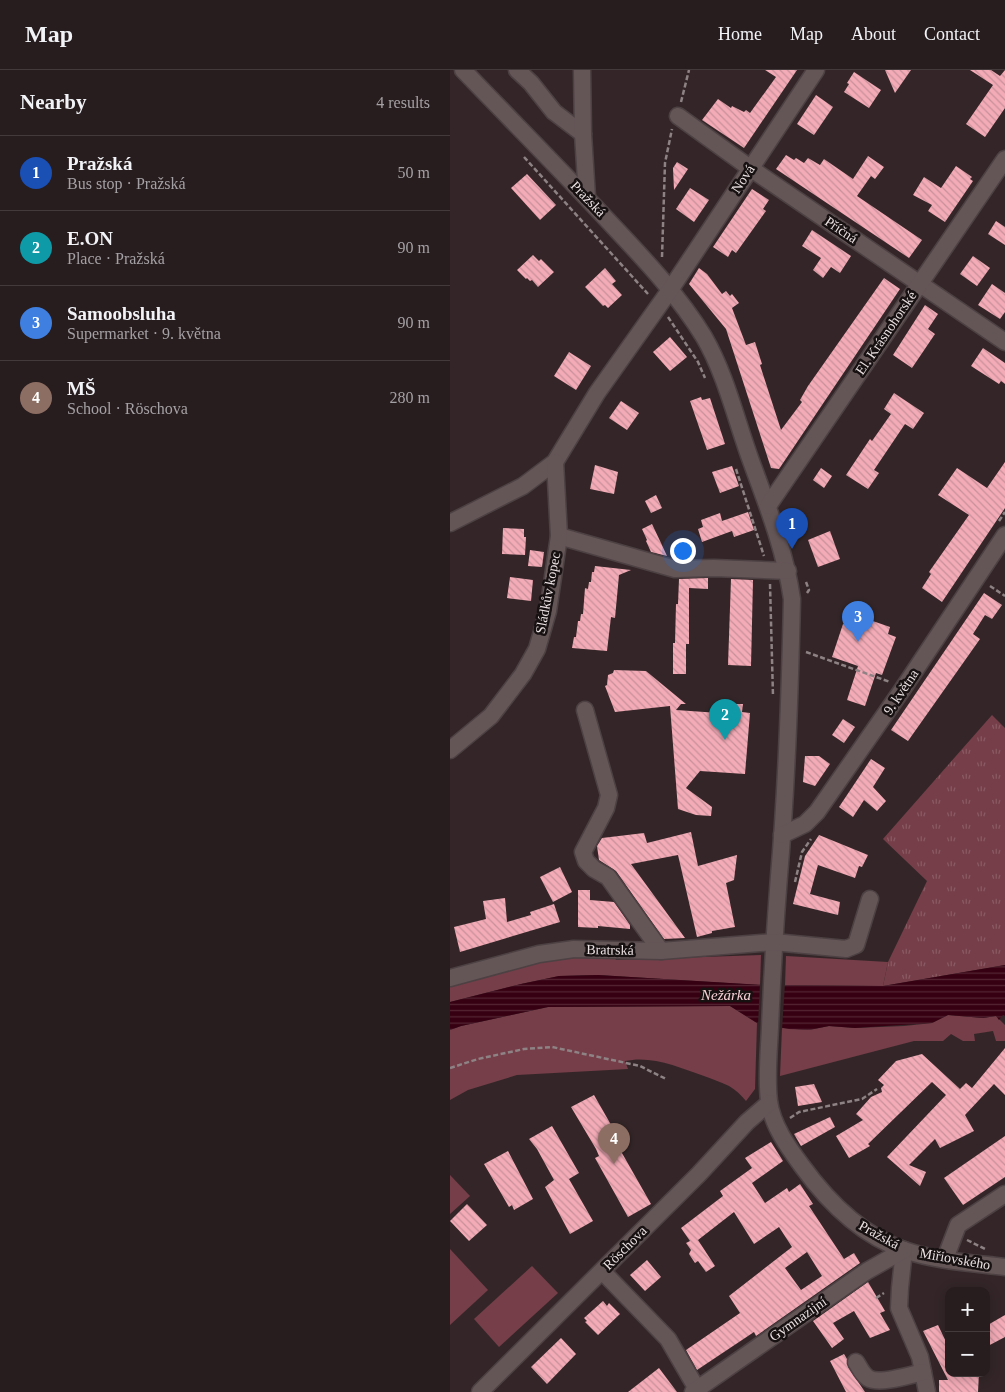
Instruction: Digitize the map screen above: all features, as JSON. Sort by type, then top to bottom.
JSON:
[{"type":"street","name":"Pražská","points":[[463,70],[587,197],[660,276],[704,338],[715,360],[768,506],[788,571],[792,599],[782,835],[773,946],[768,1077],[769,1102],[777,1126],[787,1146],[833,1204],[848,1218],[875,1236],[904,1250],[899,1308],[920,1357],[927,1392]]},
{"type":"street","points":[[517,70],[531,83],[554,112],[583,134]]},
{"type":"street","points":[[538,70],[539,82],[545,99]]},
{"type":"street","points":[[582,70],[583,134],[587,197]]},
{"type":"street","name":"Nová","points":[[670,290],[816,70]]},
{"type":"street","name":"Příčná","points":[[678,116],[750,168],[1005,342]]},
{"type":"street","name":"El. Krásnohorské","points":[[768,506],[1005,160]]},
{"type":"street","points":[[450,523],[523,486],[555,462],[597,393],[670,290]]},
{"type":"street","name":"Sládkův kopec","points":[[450,750],[491,716],[523,674],[537,649],[548,611],[558,536],[555,462]]},
{"type":"street","name":"9. května","points":[[782,835],[805,824],[817,812],[902,690],[1005,534]]},
{"type":"street","points":[[558,536],[675,570],[714,568],[788,571]]},
{"type":"street","points":[[585,710],[609,795],[606,808],[583,852],[586,861],[594,869],[608,877],[660,951]]},
{"type":"street","name":"Bratrská","points":[[450,978],[548,952],[574,949],[660,951],[773,946],[846,949],[856,945],[870,899]]},
{"type":"street","name":"Röschova","points":[[480,1392],[769,1102]]},
{"type":"street","points":[[944,1259],[958,1225],[1005,1194]]},
{"type":"street","name":"Miřiovského","points":[[904,1250],[944,1259],[1005,1267]]},
{"type":"street","name":"Gymnazijní","points":[[695,1390],[871,1269],[904,1250]]},
{"type":"street","points":[[602,1270],[668,1339],[695,1390]]},
{"type":"street","points":[[856,1362],[862,1372],[870,1379],[879,1381],[924,1372]]},
{"type":"path","points":[[660,276],[665,163],[671,131],[678,116],[689,70]]},
{"type":"path","points":[[520,153],[659,306],[698,362],[708,385]]},
{"type":"path","points":[[734,462],[768,570],[772,688]]},
{"type":"path","points":[[803,597],[809,590],[806,582]]},
{"type":"path","points":[[791,646],[890,682]]},
{"type":"path","points":[[794,885],[802,852],[811,839]]},
{"type":"path","points":[[450,1068],[478,1059],[524,1049],[552,1047],[640,1066],[666,1080]]},
{"type":"path","points":[[786,1120],[799,1112],[862,1099],[877,1089]]},
{"type":"path","points":[[954,1235],[967,1239],[986,1249]]},
{"type":"path","points":[[876,1298],[888,1291]]},
{"type":"green space","points":[[992,715],[1005,728],[1005,965],[883,986],[888,962],[927,881],[883,839]]},
{"type":"green space","points":[[761,955],[760,985],[598,975],[559,976],[450,1002],[450,985],[542,962],[573,957],[614,956],[616,960]]},
{"type":"green space","points":[[786,956],[888,962],[883,986],[785,985]]},
{"type":"green space","points":[[730,1006],[757,1023],[755,1089],[746,1101],[734,1089],[720,1082],[675,1066],[645,1060],[625,1061],[628,1069],[517,1075],[468,1090],[450,1100],[450,1030],[461,1026],[548,1007]]},
{"type":"green space","points":[[948,1015],[983,1018],[996,1016],[1005,1025],[1005,1041],[996,1041],[993,1031],[974,1034],[975,1041],[963,1041],[951,1034],[943,1041],[914,1041],[780,1076],[782,1028],[809,1030],[829,1026],[855,1028],[904,1026],[932,1023]]},
{"type":"green space","points":[[450,1175],[470,1196],[450,1214]]},
{"type":"green space","points":[[450,1249],[488,1290],[450,1325]]},
{"type":"green space","points":[[532,1266],[558,1293],[499,1347],[474,1319]]},
{"type":"water","name":"Nežárka","points":[[1005,965],[1005,1016],[1003,1015],[999,1020],[996,1016],[983,1018],[948,1015],[932,1023],[855,1028],[829,1026],[809,1030],[789,1029],[757,1023],[730,1006],[548,1007],[450,1030],[450,1002],[559,976],[598,975],[763,985],[883,986]]},
{"type":"pier","points":[[760,983],[785,983],[782,1030],[758,1025]]},
{"type":"building","points":[[765,70],[797,70],[744,148],[702,120],[718,99],[731,108],[732,106],[750,113],[776,77]]},
{"type":"building","points":[[885,70],[911,70],[895,93]]},
{"type":"building","points":[[970,70],[991,70],[1000,76],[1005,70],[1005,108],[985,137],[966,124],[993,85]]},
{"type":"building","points":[[854,72],[881,90],[869,108],[844,92]]},
{"type":"building","points":[[816,95],[833,107],[814,135],[797,124]]},
{"type":"building","points":[[786,155],[804,163],[808,158],[820,165],[824,159],[853,179],[868,156],[884,167],[875,179],[871,176],[857,196],[922,240],[909,258],[776,169]]},
{"type":"building","points":[[677,162],[688,169],[674,190],[673,168]]},
{"type":"building","points":[[956,166],[972,177],[970,179],[973,181],[945,222],[928,211],[932,205],[913,195],[924,177],[941,188]]},
{"type":"building","points":[[527,174],[556,205],[540,220],[511,188]]},
{"type":"building","points":[[690,188],[709,200],[694,222],[676,209]]},
{"type":"building","points":[[752,189],[769,200],[763,209],[766,211],[736,253],[732,250],[728,257],[713,247]]},
{"type":"building","points":[[996,221],[1005,227],[1005,245],[988,234]]},
{"type":"building","points":[[812,230],[851,256],[840,273],[831,267],[823,278],[813,270],[821,258],[802,246]]},
{"type":"building","points":[[533,255],[539,261],[541,259],[554,272],[538,287],[532,280],[526,279],[517,270]]},
{"type":"building","points":[[973,256],[990,268],[977,286],[960,274]]},
{"type":"building","points":[[605,268],[616,281],[612,284],[622,295],[608,308],[605,305],[603,306],[585,287]]},
{"type":"building","points":[[699,268],[707,274],[722,294],[726,291],[730,296],[732,294],[739,303],[732,308],[746,345],[755,342],[762,364],[760,365],[781,430],[802,402],[800,400],[808,386],[884,278],[900,289],[779,469],[771,468],[726,329],[689,284]]},
{"type":"building","points":[[992,284],[1005,293],[1005,312],[1000,319],[978,305]]},
{"type":"building","points":[[925,305],[938,314],[928,329],[935,334],[912,368],[893,355]]},
{"type":"building","points":[[670,337],[687,357],[670,371],[653,352]]},
{"type":"building","points":[[983,348],[1005,363],[1005,384],[1001,381],[999,384],[971,366]]},
{"type":"building","points":[[569,352],[591,366],[576,390],[554,376]]},
{"type":"building","points":[[894,393],[924,413],[913,429],[905,424],[874,470],[879,473],[868,489],[846,475],[870,439],[872,441],[891,414],[884,409]]},
{"type":"building","points":[[701,397],[702,400],[710,398],[725,444],[707,450],[690,401]]},
{"type":"building","points":[[621,401],[639,413],[627,430],[609,418]]},
{"type":"building","points":[[1005,462],[1005,508],[942,602],[922,588],[931,574],[929,572],[969,515],[938,495],[957,468],[987,488]]},
{"type":"building","points":[[595,465],[618,472],[614,494],[590,489]]},
{"type":"building","points":[[732,466],[739,486],[720,493],[712,472]]},
{"type":"building","points":[[821,468],[832,476],[824,488],[813,480]]},
{"type":"building","points":[[656,495],[662,508],[651,513],[645,501]]},
{"type":"building","points":[[748,512],[754,530],[734,537],[732,531],[702,542],[698,529],[703,527],[701,520],[720,513],[722,521]]},
{"type":"building","points":[[652,524],[667,556],[651,552],[642,529]]},
{"type":"building","points":[[503,528],[524,529],[524,537],[526,537],[525,555],[502,554]]},
{"type":"building","points":[[830,531],[840,559],[818,567],[808,540]]},
{"type":"building","points":[[530,550],[544,552],[542,567],[528,566]]},
{"type":"building","points":[[595,566],[631,570],[619,575],[615,618],[611,617],[607,651],[572,648],[574,637],[576,637],[578,621],[580,621],[581,614],[583,614],[585,588],[588,589]]},
{"type":"building","points":[[510,577],[533,580],[531,601],[507,598]]},
{"type":"building","points":[[708,578],[708,589],[689,588],[689,644],[686,644],[686,674],[673,674],[673,643],[675,643],[679,579]]},
{"type":"building","points":[[731,579],[753,580],[751,666],[728,665]]},
{"type":"building","points":[[984,593],[1002,605],[992,619],[985,615],[973,634],[980,639],[908,741],[891,730]]},
{"type":"building","points":[[867,619],[890,627],[888,634],[896,637],[882,675],[876,673],[865,706],[847,700],[858,666],[832,657],[843,624],[863,631]]},
{"type":"building","points":[[614,670],[646,671],[686,704],[681,704],[676,710],[719,713],[719,710],[729,711],[730,704],[743,704],[742,712],[750,713],[745,774],[700,771],[686,788],[712,807],[711,816],[696,815],[678,809],[670,706],[615,712],[605,686],[607,685],[608,675],[613,673]]},
{"type":"building","points":[[843,719],[855,727],[844,743],[832,735]]},
{"type":"building","points":[[805,756],[819,756],[830,764],[815,786],[803,782]]},
{"type":"building","points":[[871,759],[885,768],[873,787],[886,801],[877,811],[864,800],[853,817],[839,807]]},
{"type":"building","points":[[691,832],[698,866],[737,855],[734,880],[726,883],[735,927],[712,931],[712,933],[697,937],[678,855],[631,864],[685,938],[664,939],[616,871],[599,860],[597,846],[602,838],[644,833],[647,843]]},
{"type":"building","points":[[819,835],[868,855],[862,867],[859,866],[855,878],[818,865],[810,894],[840,902],[838,915],[793,904],[805,856]]},
{"type":"building","points":[[560,867],[572,892],[553,902],[540,877]]},
{"type":"building","points":[[578,890],[590,890],[590,900],[614,902],[630,925],[630,929],[598,926],[598,928],[578,927]]},
{"type":"building","points":[[505,898],[507,922],[531,915],[530,912],[554,904],[560,922],[460,952],[454,927],[486,919],[483,901]]},
{"type":"building","points":[[1005,1048],[1005,1095],[994,1084],[965,1115],[974,1131],[940,1148],[935,1139],[909,1165],[926,1172],[920,1186],[887,1157],[946,1095],[932,1082],[868,1144],[870,1146],[849,1158],[836,1136],[863,1120],[856,1114],[871,1097],[882,1092],[881,1088],[884,1085],[878,1080],[896,1061],[922,1054],[960,1089],[966,1083],[972,1088]]},
{"type":"building","points":[[814,1084],[822,1102],[798,1106],[795,1087]]},
{"type":"building","points":[[594,1095],[618,1137],[614,1139],[651,1204],[628,1217],[595,1158],[599,1156],[596,1149],[571,1107]]},
{"type":"building","points":[[830,1117],[835,1127],[801,1146],[794,1134]]},
{"type":"building","points":[[552,1126],[579,1173],[569,1179],[593,1221],[570,1234],[545,1187],[554,1180],[537,1149],[529,1139]]},
{"type":"building","points":[[1005,1136],[1005,1177],[963,1205],[944,1178]]},
{"type":"building","points":[[771,1142],[783,1161],[752,1183],[765,1203],[787,1188],[789,1192],[800,1184],[813,1204],[809,1206],[844,1259],[854,1253],[860,1263],[756,1336],[754,1332],[697,1370],[686,1350],[740,1313],[729,1296],[792,1247],[779,1227],[754,1244],[734,1212],[698,1240],[715,1266],[706,1272],[698,1261],[695,1263],[689,1254],[691,1250],[686,1243],[690,1241],[681,1228],[723,1196],[720,1191],[752,1168],[745,1158]],"holes":[[[807,1252],[822,1276],[801,1290],[785,1268]]]},
{"type":"building","points":[[508,1151],[533,1199],[514,1210],[512,1205],[509,1207],[484,1164]]},
{"type":"building","points":[[467,1204],[487,1225],[469,1241],[450,1221]]},
{"type":"building","points":[[647,1260],[661,1277],[645,1291],[630,1275]]},
{"type":"building","points":[[868,1282],[885,1311],[880,1313],[890,1330],[870,1338],[854,1311],[833,1323],[844,1339],[832,1348],[813,1321]]},
{"type":"building","points":[[603,1301],[607,1306],[609,1303],[620,1314],[598,1335],[585,1322],[587,1321],[584,1318]]},
{"type":"building","points":[[1005,1315],[1005,1337],[990,1345],[990,1332],[990,1324]]},
{"type":"building","points":[[938,1325],[945,1340],[945,1374],[923,1331]]},
{"type":"building","points":[[561,1338],[576,1354],[547,1384],[531,1367]]},
{"type":"building","points":[[844,1354],[848,1367],[865,1392],[846,1392],[830,1361]]},
{"type":"building","points":[[659,1368],[677,1392],[628,1392]]},
{"type":"building","points":[[946,1377],[979,1377],[978,1392],[939,1392],[939,1380],[948,1380]]},
{"type":"place","name":"Pražská","points":[[792,549]]},
{"type":"place","name":"Samoobsluha","points":[[858,642]]},
{"type":"place","name":"E.ON","points":[[725,740]]},
{"type":"place","name":"MŠ","points":[[614,1164]]}]
